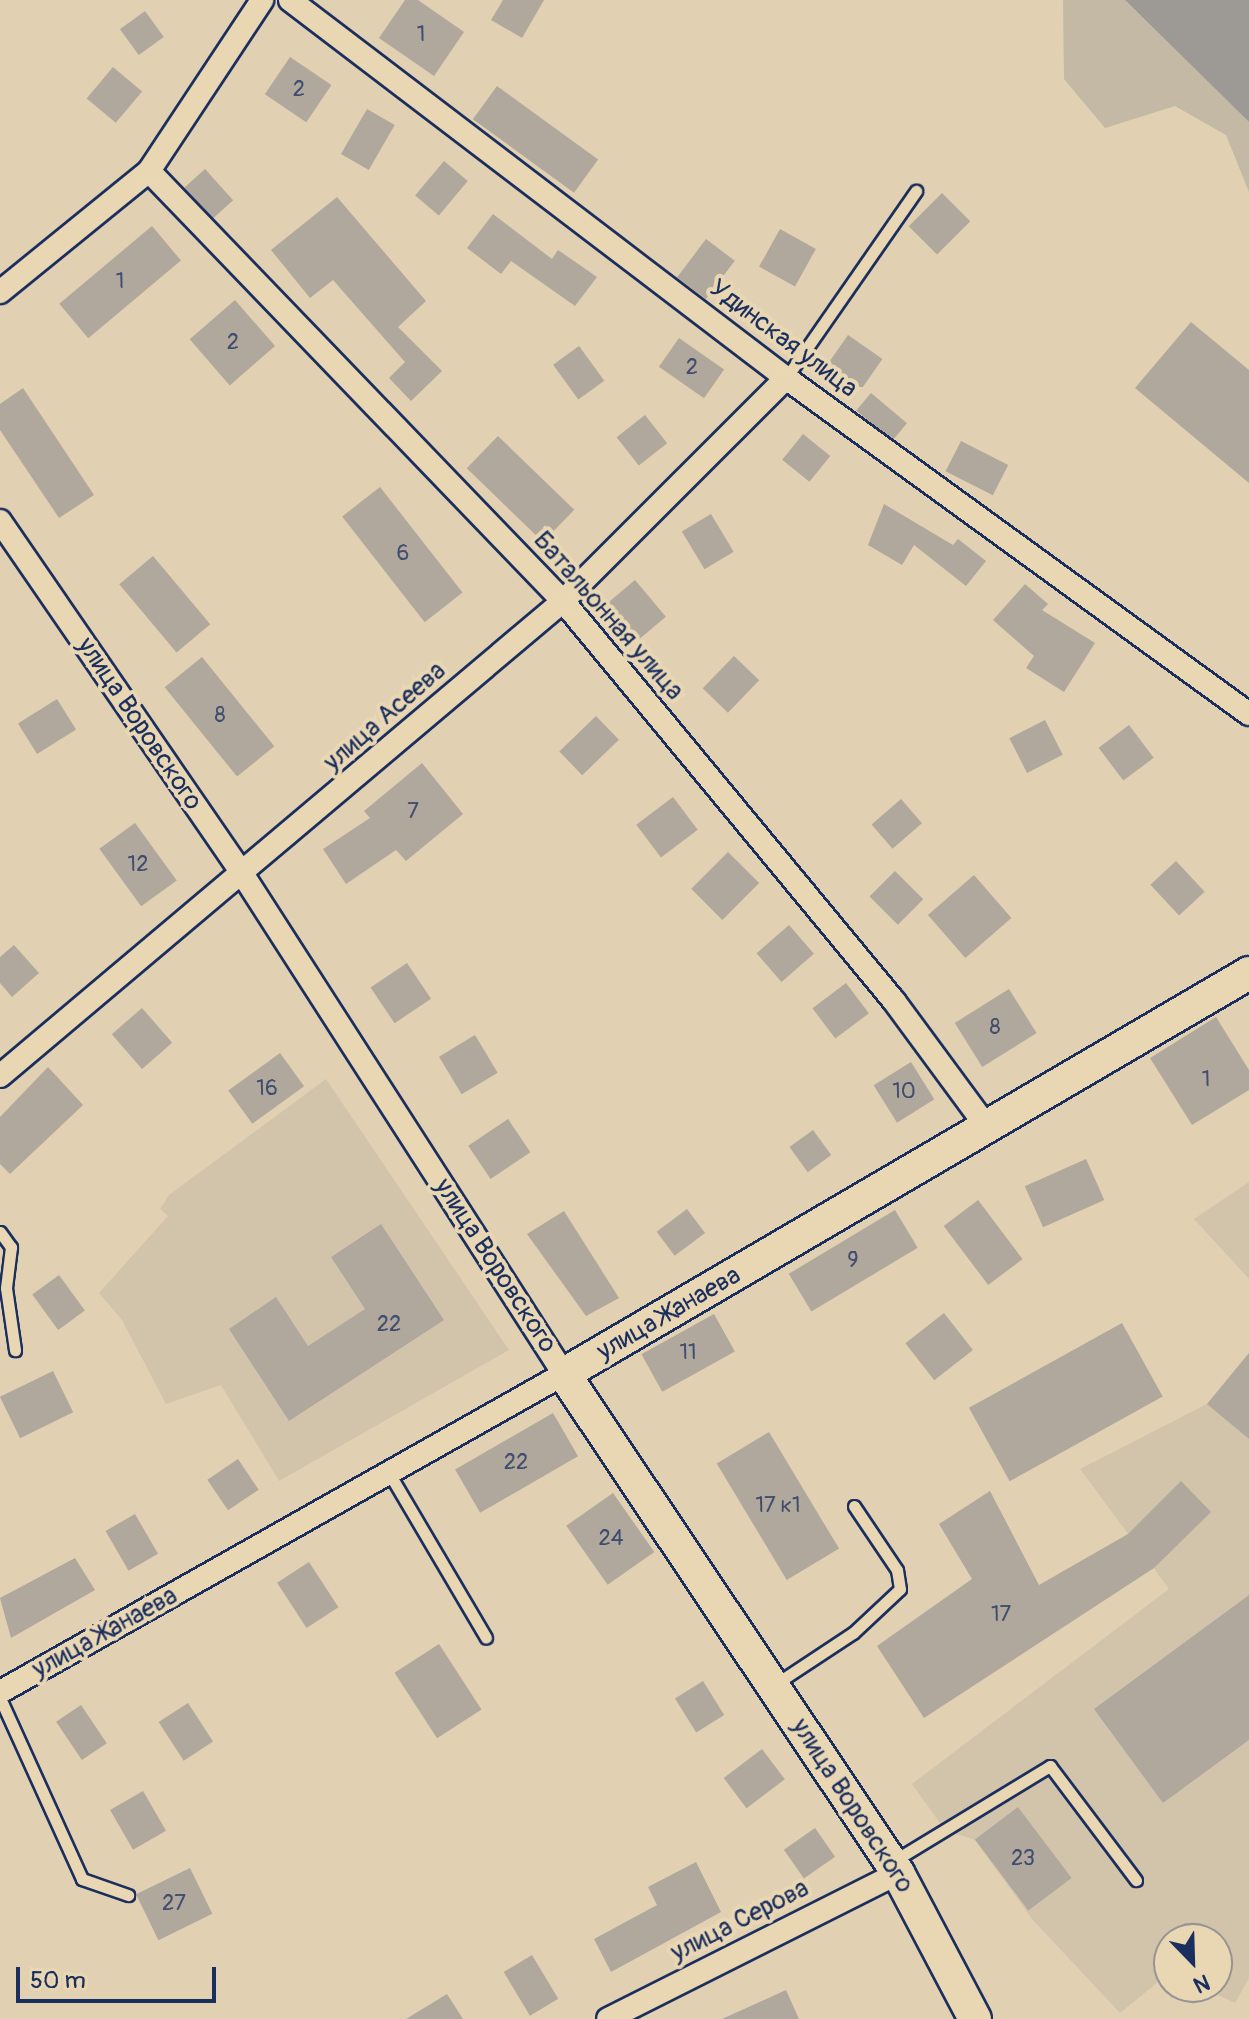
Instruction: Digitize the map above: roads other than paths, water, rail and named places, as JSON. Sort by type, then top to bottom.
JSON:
[{"type":"street","points":[[0,292],[149,171],[262,0]]},
{"type":"street","name":"Удинская улица","points":[[290,0],[786,378],[1249,714]]},
{"type":"street","name":"Батальонная улица","points":[[149,171],[563,601],[894,1001],[989,1130]]},
{"type":"street","name":"улица Асеева","points":[[0,1076],[243,875],[563,601],[786,378]]},
{"type":"street","name":"улица Воровского","points":[[0,521],[243,875],[564,1374],[895,1867],[975,2019]]},
{"type":"street","name":"улица Жанаева","points":[[0,1692],[989,1130],[1249,973]]},
{"type":"street","name":"улица Серова","points":[[608,2019],[895,1867]]},
{"type":"lane","points":[[786,378],[916,191]]},
{"type":"lane","points":[[0,1232],[11,1247],[6,1288],[15,1350]]},
{"type":"lane","points":[[389,1473],[486,1638]]},
{"type":"lane","points":[[773,1686],[853,1633],[900,1589],[897,1570],[854,1506]]},
{"type":"lane","points":[[0,1698],[82,1879],[128,1895]]},
{"type":"lane","points":[[895,1867],[1050,1766],[1136,1880]]}]
